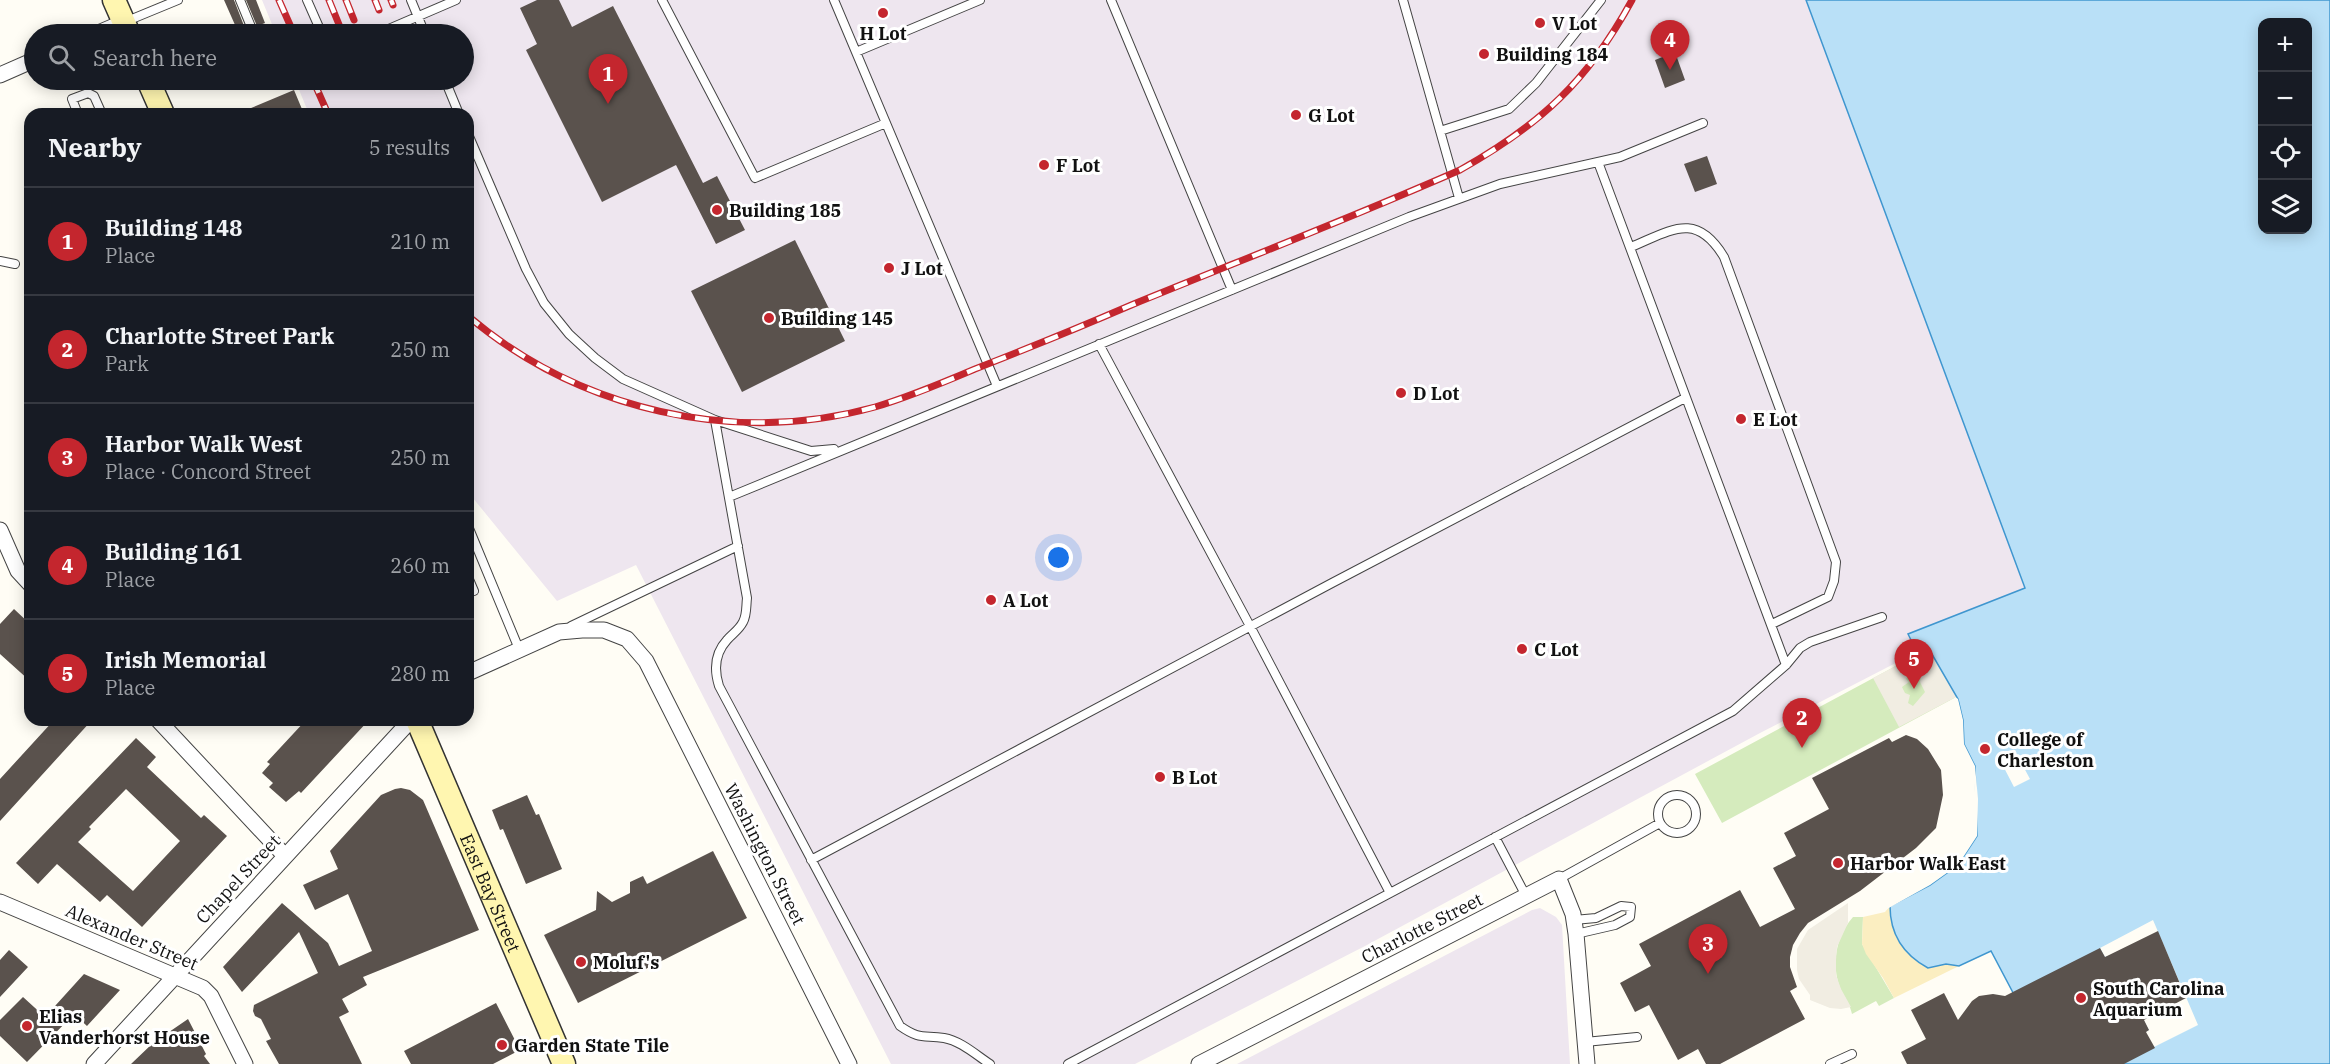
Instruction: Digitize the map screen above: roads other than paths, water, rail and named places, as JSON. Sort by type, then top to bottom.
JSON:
[{"type":"main road","points":[[114,0],[125,24]]},
{"type":"main road","points":[[152,90],[160,108]]},
{"type":"main road","name":"East Bay Street","points":[[420,726],[564,1064]]},
{"type":"street","points":[[0,75],[24,64]]},
{"type":"street","points":[[0,530],[18,571],[24,578]]},
{"type":"street","name":"Washington Street","points":[[559,632],[604,630],[627,639],[646,661],[849,1064]]},
{"type":"street","points":[[474,671],[559,632]]},
{"type":"street","points":[[164,726],[285,856]]},
{"type":"street","name":"Chapel Street","points":[[94,1064],[405,726]]},
{"type":"street","points":[[1559,879],[1575,927],[1587,1064]]},
{"type":"street","name":"Charlotte Street","points":[[1199,1064],[1559,879]]},
{"type":"street","name":"Alexander Street","points":[[0,902],[203,988],[211,996],[244,1064]]},
{"type":"lane","points":[[134,24],[178,0]]},
{"type":"lane","points":[[240,0],[250,24]]},
{"type":"lane","points":[[307,0],[318,24]]},
{"type":"lane","points":[[411,0],[421,24]]},
{"type":"lane","points":[[399,24],[456,0]]},
{"type":"lane","points":[[662,0],[754,178],[886,123]]},
{"type":"lane","points":[[834,0],[997,386]]},
{"type":"lane","points":[[856,52],[980,0]]},
{"type":"lane","points":[[1111,0],[1232,290]]},
{"type":"lane","points":[[1403,0],[1459,198]]},
{"type":"lane","points":[[1440,131],[1509,109],[1536,83],[1601,0]]},
{"type":"lane","points":[[449,90],[457,108]]},
{"type":"lane","points":[[76,108],[72,99],[88,93],[94,96],[99,108]]},
{"type":"lane","points":[[729,497],[1459,198],[1500,184],[1620,157],[1702,123]]},
{"type":"lane","points":[[474,148],[526,269],[544,303],[569,334],[595,358],[623,379],[715,420],[811,451],[826,451],[850,446]]},
{"type":"lane","points":[[1598,162],[1786,665]]},
{"type":"lane","points":[[1631,247],[1673,230],[1685,228],[1702,232],[1713,240],[1724,257],[1836,562],[1834,581],[1828,597],[1772,624]]},
{"type":"lane","points":[[0,261],[15,264]]},
{"type":"lane","points":[[1098,344],[1390,893]]},
{"type":"lane","points":[[811,860],[1685,398]]},
{"type":"lane","points":[[715,420],[747,598],[746,615],[738,630],[724,643],[718,654],[715,672],[718,686],[900,1026],[914,1036],[945,1038],[957,1042],[990,1064]]},
{"type":"lane","points":[[474,540],[519,649]]},
{"type":"lane","points":[[559,632],[738,546]]},
{"type":"lane","points":[[1068,1064],[1733,711],[1786,665],[1800,648],[1810,642],[1882,617]]},
{"type":"lane","points":[[1683,796],[1694,806],[1695,820],[1692,827],[1686,831],[1671,832],[1660,823],[1659,809],[1668,798],[1683,796]]},
{"type":"lane","name":"Charlotte Street","points":[[1559,879],[1660,823]]},
{"type":"lane","points":[[1495,837],[1526,896]]},
{"type":"lane","points":[[1621,906],[1631,907],[1630,917],[1615,925],[1575,927],[1621,906]]},
{"type":"lane","points":[[1585,1042],[1637,1037]]},
{"type":"lane","points":[[1830,1064],[1852,1054]]},
{"type":"water","points":[[1806,0],[2330,0],[2330,1064],[2108,1064],[2019,1004],[1991,951],[1959,966],[1946,964],[1928,968],[1905,950],[1893,926],[1890,906],[1930,885],[1958,865],[1977,836],[1975,766],[1964,744],[1963,720],[1958,699],[1929,649],[1908,659],[1917,652],[1908,634],[2025,588]]},
{"type":"railway","points":[[279,0],[290,24]]},
{"type":"railway","points":[[329,0],[339,24]]},
{"type":"railway","points":[[346,0],[354,20]]},
{"type":"railway","points":[[375,0],[379,10]]},
{"type":"railway","points":[[391,0],[393,5]]},
{"type":"railway","points":[[474,320],[512,348],[559,375],[608,396],[660,411],[714,420],[768,422],[822,418],[875,407],[938,385],[1460,170],[1514,136],[1560,98],[1598,54],[1632,0]]},
{"type":"railway","points":[[317,90],[325,108]]},
{"type":"place","name":"H Lot","points":[[883,13]]},
{"type":"place","name":"V Lot","points":[[1540,23]]},
{"type":"place","name":"Building 184","points":[[1484,54]]},
{"type":"place","name":"Building 161","points":[[1670,70]]},
{"type":"place","name":"Building 148","points":[[608,104]]},
{"type":"place","name":"G Lot","points":[[1296,115]]},
{"type":"place","name":"F Lot","points":[[1044,165]]},
{"type":"place","name":"Building 185","points":[[717,210]]},
{"type":"place","name":"J Lot","points":[[889,268]]},
{"type":"place","name":"Building 145","points":[[769,318]]},
{"type":"place","name":"D Lot","points":[[1401,393]]},
{"type":"place","name":"E Lot","points":[[1741,419]]},
{"type":"place","name":"A Lot","points":[[991,600]]},
{"type":"place","name":"C Lot","points":[[1522,649]]},
{"type":"place","name":"Irish Memorial","points":[[1914,689]]},
{"type":"place","name":"Charlotte Street Park","points":[[1802,748]]},
{"type":"place","name":"College of Charleston","points":[[1985,749]]},
{"type":"place","name":"B Lot","points":[[1160,777]]},
{"type":"place","name":"Harbor Walk East","points":[[1838,863]]},
{"type":"place","name":"Moluf's","points":[[581,962]]},
{"type":"place","name":"Harbor Walk West","points":[[1708,974]]},
{"type":"place","name":"South Carolina Aquarium","points":[[2081,998]]},
{"type":"place","name":"Elias Vanderhorst House","points":[[27,1026]]},
{"type":"place","name":"Garden State Tile","points":[[502,1045]]}]
